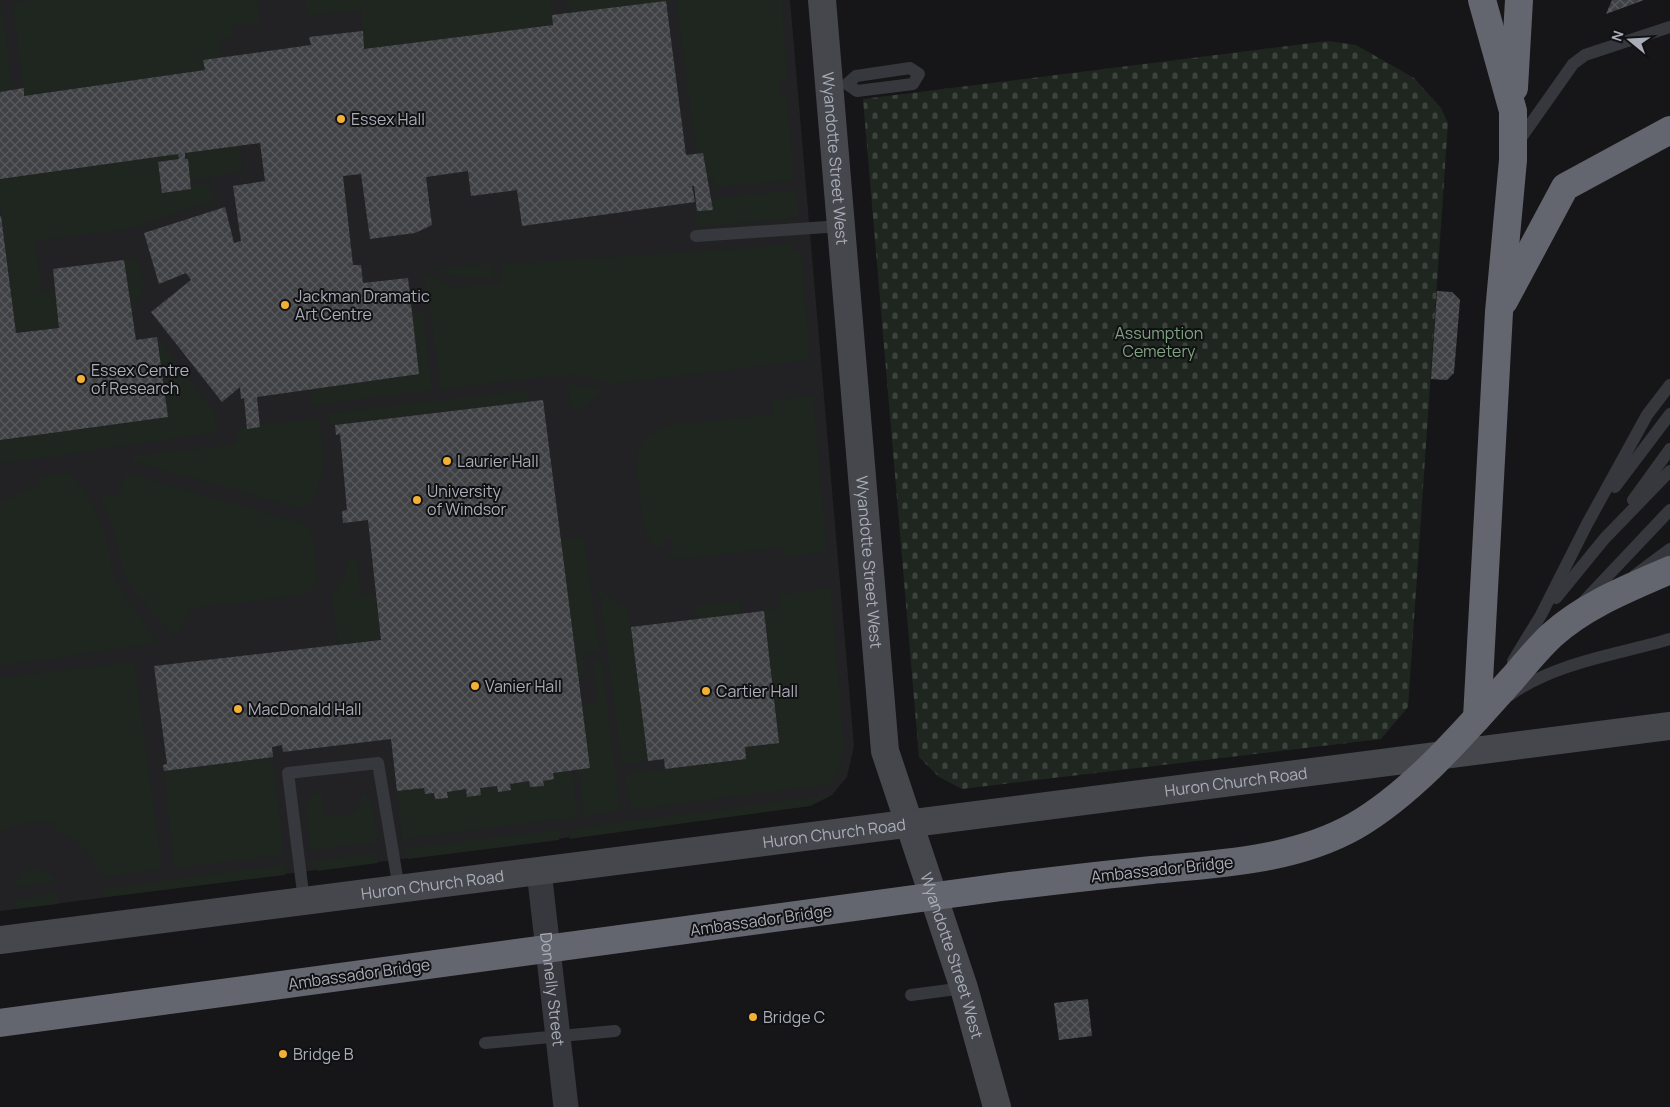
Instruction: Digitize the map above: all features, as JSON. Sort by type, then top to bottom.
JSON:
[{"type":"highway","points":[[1482,0],[1512,110]]},
{"type":"highway","points":[[1477,718],[1499,312],[1513,160],[1512,110],[1520,0]]},
{"type":"highway","points":[[1499,312],[1564,188],[1670,130]]},
{"type":"highway","name":"Ambassador Bridge","points":[[0,1023],[992,888],[1225,863],[1277,854],[1335,836],[1355,826],[1401,792],[1454,744],[1477,718],[1547,625],[1580,614],[1608,597],[1666,573]]},
{"type":"main road","name":"Wyandotte Street West","points":[[822,0],[838,85],[841,226],[885,751],[964,988],[997,1107]]},
{"type":"main road","name":"Huron Church Road","points":[[0,940],[1670,726]]},
{"type":"street","name":"Donnelly Street","points":[[539,871],[566,1107]]},
{"type":"lane","points":[[1513,160],[1521,136],[1573,64],[1585,55],[1670,28]]},
{"type":"lane","points":[[910,68],[920,74],[913,84],[857,91],[838,85],[856,76],[910,68]]},
{"type":"lane","points":[[696,236],[841,226]]},
{"type":"lane","points":[[1547,625],[1587,524],[1647,415],[1670,385]]},
{"type":"lane","points":[[1587,524],[1670,414]]},
{"type":"lane","points":[[1547,625],[1604,538],[1670,449]]},
{"type":"lane","points":[[1604,538],[1670,471]]},
{"type":"lane","points":[[1547,625],[1669,512]]},
{"type":"lane","points":[[1608,597],[1652,561],[1670,549]]},
{"type":"lane","points":[[1477,718],[1518,689],[1548,674],[1597,658],[1670,640]]},
{"type":"lane","points":[[1634,650],[1670,647]]},
{"type":"lane","points":[[304,901],[288,773],[378,763],[399,889]]},
{"type":"lane","points":[[911,995],[964,988]]},
{"type":"lane","points":[[485,1043],[615,1031]]},
{"type":"shaded area","name":"University of Windsor","points":[[0,0],[790,0],[854,746],[847,777],[832,795],[810,806],[0,911]]},
{"type":"green space","points":[[32,0],[257,0],[260,22],[233,27],[234,38],[219,41],[221,57],[203,60],[205,70],[24,96],[13,4]]},
{"type":"green space","points":[[305,0],[551,0],[553,25],[364,49],[361,10],[307,16]]},
{"type":"green space","points":[[567,0],[676,0],[569,13]]},
{"type":"green space","points":[[676,0],[782,0],[787,81],[780,82],[781,95],[787,95],[794,180],[715,187],[714,179],[708,179],[703,153],[696,154]]},
{"type":"green space","points":[[3,10],[12,90],[0,92],[0,12]]},
{"type":"green space","name":"Assumption Cemetery","points":[[1328,41],[1356,45],[1414,78],[1441,108],[1448,123],[1408,707],[1381,739],[962,789],[939,777],[919,757],[863,99]]},
{"type":"green space","points":[[240,145],[243,170],[217,177],[190,179],[188,159],[185,159],[185,153]]},
{"type":"green space","points":[[178,154],[179,159],[158,162],[162,193],[191,189],[191,185],[209,183],[215,201],[128,229],[35,241],[41,292],[56,290],[59,328],[16,333],[0,206],[0,179]]},
{"type":"green space","points":[[796,190],[799,215],[788,219],[697,227],[694,200]]},
{"type":"green space","points":[[793,243],[793,251],[801,251],[810,360],[611,384],[592,377],[575,375],[441,389],[425,276],[432,275],[451,287],[501,284],[500,264],[748,248]]},
{"type":"green space","points":[[137,258],[145,287],[131,314],[124,260]]},
{"type":"green space","points":[[492,264],[493,277],[453,278],[434,268]]},
{"type":"green space","points":[[423,312],[432,390],[313,405],[311,389],[412,313]]},
{"type":"green space","points":[[157,337],[214,412],[217,432],[0,464],[0,440],[168,417]]},
{"type":"green space","points":[[566,384],[597,388],[599,393],[582,409],[577,409],[571,404]]},
{"type":"green space","points":[[528,390],[530,401],[330,425],[329,413]]},
{"type":"green space","points":[[813,395],[827,553],[785,556],[784,547],[685,559],[668,555],[674,541],[667,537],[658,550],[655,547],[649,540],[645,529],[638,480],[638,451],[648,438],[656,431],[671,425],[773,414],[772,400]]},
{"type":"green space","points":[[319,418],[324,461],[321,480],[311,504],[300,508],[128,460],[135,456],[237,444],[235,428]]},
{"type":"green space","points":[[68,473],[87,495],[97,514],[107,542],[115,580],[159,643],[0,666],[0,503],[42,483],[42,475]]},
{"type":"green space","points":[[125,473],[301,523],[310,530],[313,536],[318,581],[306,595],[191,608],[175,638],[134,591],[124,575],[112,523],[100,498],[120,494]]},
{"type":"green space","points":[[584,537],[599,651],[582,654],[585,675],[578,676],[561,540]]},
{"type":"green space","points":[[357,556],[361,596],[376,595],[381,640],[339,644],[331,597],[343,578],[348,557]]},
{"type":"green space","points":[[599,587],[606,595],[627,608],[648,761],[622,764]]},
{"type":"green space","points":[[829,588],[831,591],[844,749],[842,760],[832,782],[825,785],[631,810],[625,774],[746,759],[745,747],[779,743],[764,611],[780,608],[778,595]]},
{"type":"green space","points":[[740,600],[741,614],[697,619],[695,606]]},
{"type":"green space","points":[[602,660],[620,811],[584,816],[578,770],[589,768],[582,705],[598,702],[593,662]]},
{"type":"green space","points":[[134,662],[162,869],[102,877],[81,845],[68,836],[53,830],[54,823],[27,823],[13,826],[0,832],[0,678]]},
{"type":"green space","points":[[273,757],[284,855],[174,868],[164,771]]},
{"type":"green space","points":[[572,770],[578,817],[402,839],[397,791],[424,788],[425,794],[434,793],[436,799],[448,798],[447,792],[466,789],[467,797],[480,788],[497,786],[498,792],[511,790],[510,784],[529,781],[530,787],[544,786],[543,781],[554,779],[553,773]]},
{"type":"green space","points":[[322,792],[325,817],[355,813],[364,792],[373,808],[378,842],[310,850],[306,806],[312,796]]},
{"type":"green space","points":[[832,795],[810,806],[569,839],[572,828]]},
{"type":"green space","points":[[562,829],[559,840],[408,859],[403,848]]},
{"type":"green space","points":[[378,852],[378,863],[317,871],[312,861]]},
{"type":"green space","points":[[286,864],[285,875],[106,897],[100,889]]},
{"type":"green space","points":[[34,867],[47,872],[56,882],[12,888],[20,874]]},
{"type":"green space","points":[[57,893],[57,904],[16,909],[15,899]]},
{"type":"building","points":[[1612,0],[1644,0],[1606,14]]},
{"type":"building","name":"Essex Hall","points":[[666,1],[686,155],[703,153],[713,210],[697,211],[694,186],[692,186],[695,202],[522,226],[517,190],[471,196],[468,171],[426,177],[432,225],[415,233],[370,239],[361,174],[343,176],[353,265],[361,265],[363,283],[408,278],[419,374],[257,397],[260,427],[247,429],[244,398],[241,399],[240,387],[222,402],[151,312],[191,280],[186,273],[159,284],[144,233],[225,207],[234,243],[241,241],[233,186],[265,181],[260,143],[185,153],[185,159],[188,159],[191,189],[162,193],[158,162],[179,159],[178,154],[0,179],[0,92],[24,88],[24,96],[205,70],[203,60],[311,45],[309,37],[363,31],[364,49],[553,25],[552,15]]},
{"type":"building","name":"Essex Centre of Research","points":[[0,216],[16,333],[59,328],[53,269],[124,260],[136,340],[157,337],[168,417],[0,440]]},
{"type":"building","points":[[1437,291],[1452,292],[1460,300],[1454,373],[1447,380],[1431,379]]},
{"type":"building","points":[[543,400],[590,768],[553,773],[554,779],[543,781],[544,786],[530,787],[529,781],[510,784],[511,790],[498,792],[497,786],[480,788],[481,795],[467,797],[466,789],[447,792],[448,798],[435,799],[434,793],[425,794],[424,788],[397,791],[391,739],[283,752],[282,745],[272,747],[273,757],[164,771],[163,765],[167,764],[154,666],[381,640],[368,520],[343,523],[342,511],[347,510],[340,434],[336,435],[335,425]]},
{"type":"building","name":"Cartier Hall","points":[[764,611],[779,743],[745,747],[746,759],[665,769],[664,759],[648,761],[631,627]]},
{"type":"building","points":[[1088,999],[1092,1036],[1059,1040],[1054,1003]]},
{"type":"place","name":"Essex Hall","points":[[341,119]]},
{"type":"place","name":"Jackman Dramatic Art Centre","points":[[285,305]]},
{"type":"place","name":"Essex Centre of Research","points":[[81,379]]},
{"type":"place","name":"Laurier Hall","points":[[447,461]]},
{"type":"place","name":"University of Windsor","points":[[417,500]]},
{"type":"place","name":"Vanier Hall","points":[[475,686]]},
{"type":"place","name":"Cartier Hall","points":[[706,691]]},
{"type":"place","name":"MacDonald Hall","points":[[238,709]]},
{"type":"place","name":"Bridge C","points":[[753,1017]]},
{"type":"place","name":"Bridge B","points":[[283,1054]]}]
